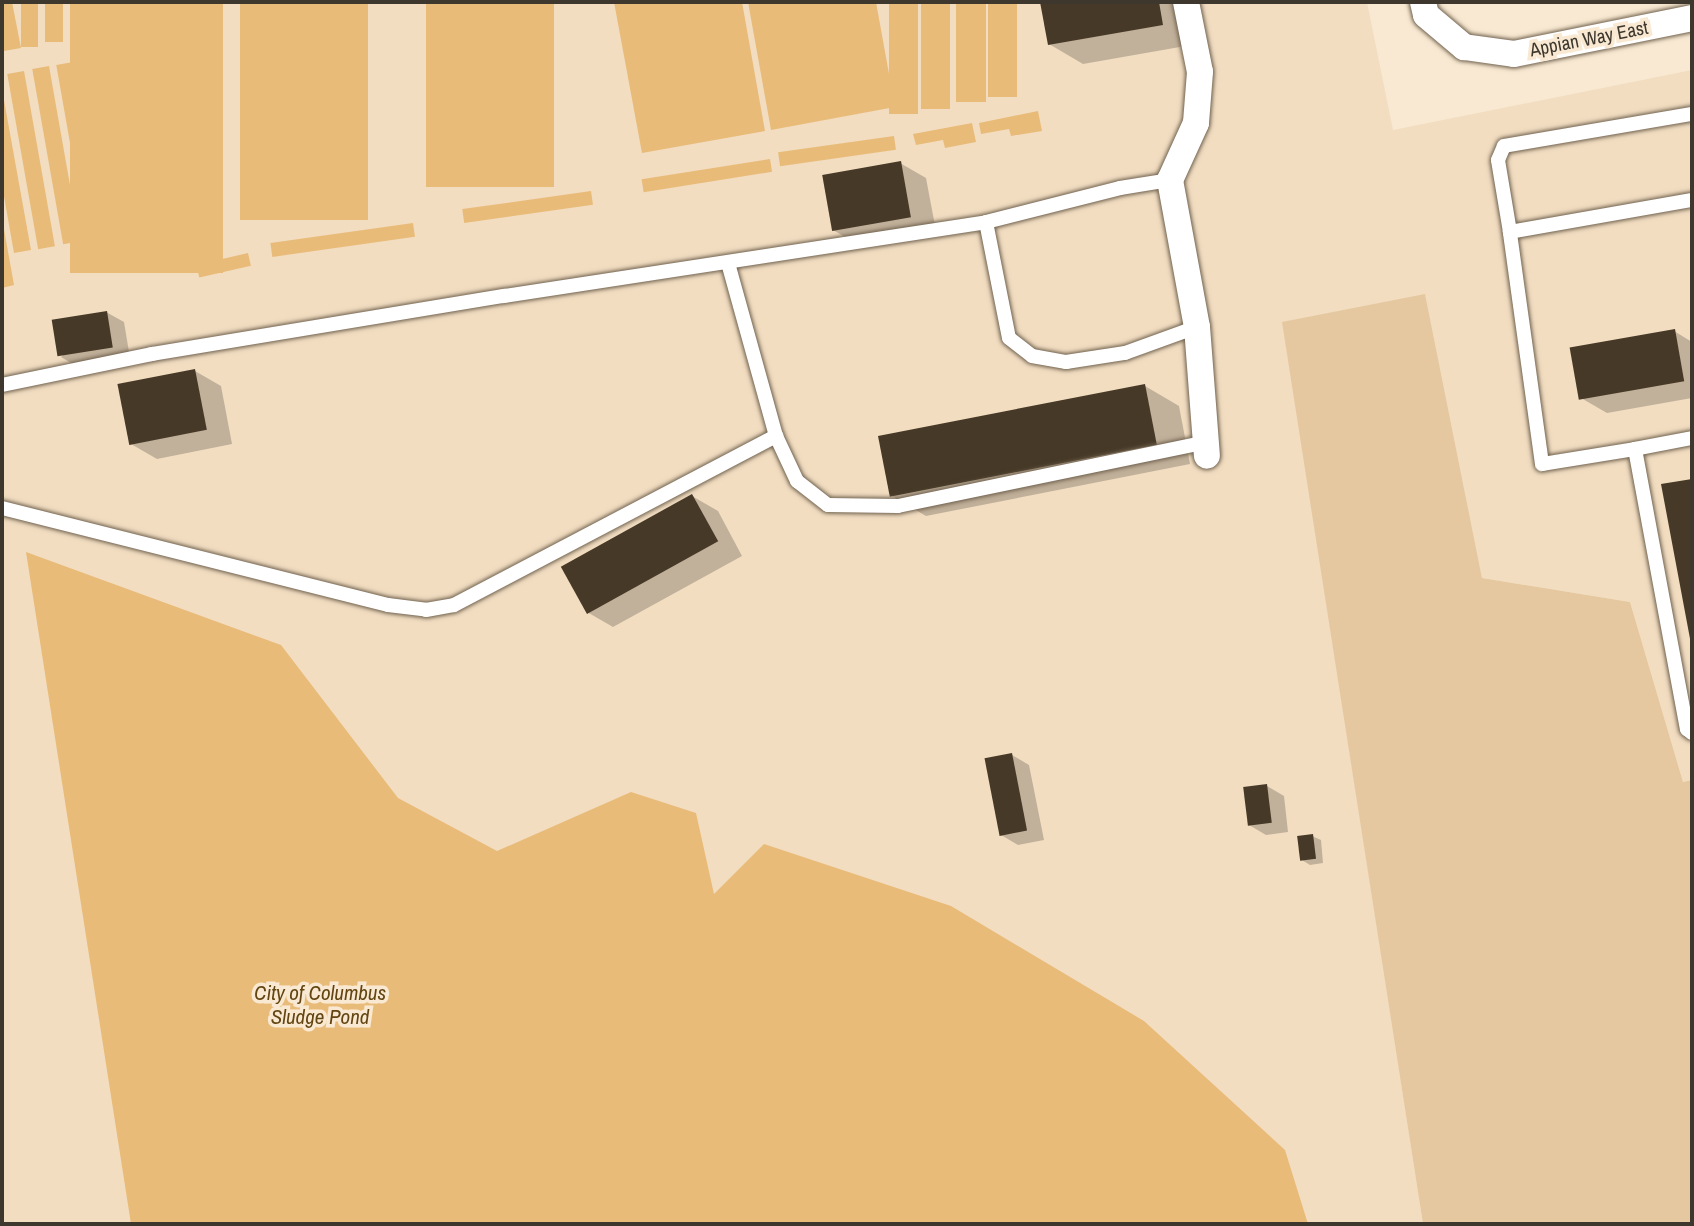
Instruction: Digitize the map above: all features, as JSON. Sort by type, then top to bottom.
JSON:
[{"type":"street","points":[[1186,2],[1200,72],[1196,123],[1170,180],[1197,327],[1206,449]]},
{"type":"street","name":"Appian Way East","points":[[1423,2],[1426,15],[1464,47],[1514,54],[1692,19]]},
{"type":"lane","points":[[1692,114],[1504,146],[1498,160],[1542,464],[1692,438]]},
{"type":"lane","points":[[2,385],[179,350],[986,222],[1121,188],[1170,180]]},
{"type":"lane","points":[[1510,232],[1692,200]]},
{"type":"lane","points":[[986,222],[1009,338],[1032,356],[1066,362],[1125,353],[1197,327]]},
{"type":"lane","points":[[728,263],[776,436],[797,481],[828,505],[898,506],[1206,449]]},
{"type":"lane","points":[[2,508],[388,604],[426,610],[454,605],[776,436]]},
{"type":"lane","points":[[1635,449],[1687,729],[1692,733]]},
{"type":"shaded area","points":[[2,2],[1367,2],[1393,130],[1692,70],[1692,780],[1683,782],[1630,602],[1482,578],[1425,295],[1283,323],[1423,1224],[2,1224]]},
{"type":"shaded area","points":[[1425,294],[1482,578],[1630,602],[1683,782],[1692,780],[1692,1224],[1423,1224],[1282,322]]},
{"type":"water","points":[[2,2],[12,2],[21,48],[4,51]]},
{"type":"water","points":[[21,2],[38,2],[38,47],[21,47]]},
{"type":"water","points":[[45,2],[63,2],[63,42],[45,42]]},
{"type":"water","points":[[70,2],[223,2],[223,273],[70,273]]},
{"type":"water","points":[[240,2],[368,2],[368,220],[240,220]]},
{"type":"water","points":[[426,2],[554,2],[554,187],[426,187]]},
{"type":"water","points":[[614,2],[742,2],[765,131],[642,153]]},
{"type":"water","points":[[748,2],[876,2],[895,107],[771,130]]},
{"type":"water","points":[[889,2],[918,2],[918,114],[889,114]]},
{"type":"water","points":[[921,2],[950,2],[950,109],[921,109]]},
{"type":"water","points":[[956,2],[986,2],[986,102],[956,102]]},
{"type":"water","points":[[988,2],[1017,2],[1017,97],[988,97]]},
{"type":"water","points":[[73,62],[104,236],[87,239],[56,65]]},
{"type":"water","points":[[49,66],[80,241],[63,244],[32,69]]},
{"type":"water","points":[[24,71],[55,246],[38,249],[7,74]]},
{"type":"water","points":[[2,89],[31,250],[14,253],[2,185]]},
{"type":"water","points":[[1038,111],[1042,131],[1011,136],[1009,129],[981,134],[979,123]]},
{"type":"water","points":[[972,123],[976,142],[945,148],[943,140],[916,145],[913,134]]},
{"type":"water","points":[[894,136],[896,150],[780,166],[778,152]]},
{"type":"water","points":[[770,159],[772,172],[644,192],[642,179]]},
{"type":"water","points":[[591,191],[593,205],[464,223],[462,209]]},
{"type":"water","points":[[2,218],[14,285],[2,288]]},
{"type":"water","points":[[413,223],[415,237],[272,257],[270,243]]},
{"type":"water","points":[[248,253],[251,266],[199,278],[196,265]]},
{"type":"water","name":"City of Columbus Sludge Pond","points":[[26,552],[281,645],[398,798],[497,851],[631,792],[696,813],[714,894],[764,844],[951,906],[1144,1021],[1285,1150],[1308,1224],[131,1224]]},
{"type":"building","points":[[1040,2],[1159,2],[1163,25],[1048,45]]},
{"type":"building","points":[[901,161],[911,217],[832,231],[822,175]]},
{"type":"building","points":[[107,311],[113,348],[57,356],[52,320]]},
{"type":"building","points":[[1675,329],[1684,381],[1579,400],[1570,348]]},
{"type":"building","points":[[195,369],[207,430],[129,445],[117,384]]},
{"type":"building","points":[[1145,384],[1157,445],[890,497],[878,436]]},
{"type":"building","points":[[1692,479],[1692,644],[1691,644],[1661,484]]},
{"type":"building","points":[[692,494],[718,541],[587,614],[561,567]]},
{"type":"building","points":[[1012,753],[1027,831],[1000,836],[985,758]]},
{"type":"building","points":[[1267,784],[1272,823],[1248,826],[1243,787]]},
{"type":"building","points":[[1313,834],[1316,859],[1300,861],[1297,836]]}]
